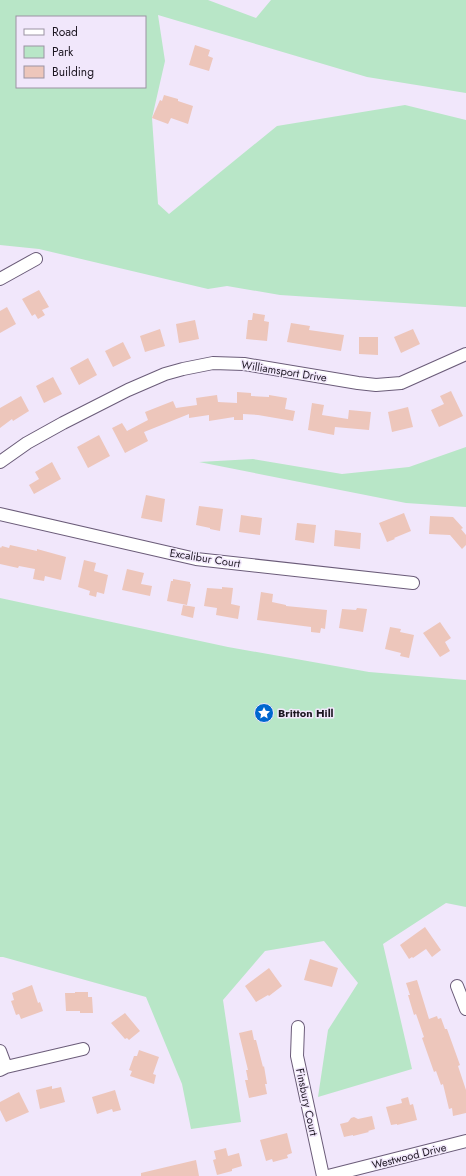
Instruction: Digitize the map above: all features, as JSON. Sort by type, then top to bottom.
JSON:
[{"type":"street","points":[[0,279],[36,259]]},
{"type":"street","name":"Williamsport Drive","points":[[0,462],[27,443],[63,423],[128,390],[165,374],[183,369],[213,364],[244,364],[358,383],[388,385],[401,383],[466,354]]},
{"type":"street","name":"Excalibur Court","points":[[0,514],[196,559],[413,583]]},
{"type":"street","points":[[457,986],[466,1009]]},
{"type":"street","name":"Finsbury Court","points":[[298,1027],[297,1056],[323,1176]]},
{"type":"street","points":[[0,1051],[3,1069],[83,1049]]},
{"type":"street","name":"Westwood Drive","points":[[328,1176],[466,1141]]},
{"type":"green space","points":[[0,0],[208,0],[256,18],[271,0],[466,0],[466,93],[367,77],[158,15],[165,61],[152,118],[158,204],[169,214],[277,126],[405,105],[466,120],[466,307],[280,295],[227,286],[208,289],[39,249],[0,245]]},
{"type":"green space","points":[[466,447],[466,507],[406,503],[199,462],[253,459],[342,474],[409,467]]},
{"type":"green space","points":[[0,598],[228,647],[369,672],[466,680],[466,907],[446,903],[383,944],[412,1069],[318,1097],[328,1030],[358,983],[324,941],[265,951],[223,1000],[241,1122],[191,1129],[182,1084],[146,997],[0,957]]},
{"type":"building","points":[[195,45],[210,50],[208,56],[213,58],[209,71],[189,65]]},
{"type":"building","points":[[164,95],[178,99],[178,101],[193,106],[188,124],[171,118],[168,124],[152,118],[160,100],[162,101]]},
{"type":"building","points":[[39,290],[49,307],[42,310],[45,315],[38,319],[35,314],[32,316],[22,299]]},
{"type":"building","points":[[7,307],[16,324],[0,333],[0,311]]},
{"type":"building","points":[[253,313],[265,315],[264,321],[269,322],[267,341],[246,339],[248,320],[252,320]]},
{"type":"building","points":[[195,320],[199,339],[179,343],[176,324]]},
{"type":"building","points":[[291,323],[310,326],[309,330],[344,335],[341,351],[287,342]]},
{"type":"building","points":[[160,329],[165,346],[145,352],[140,336]]},
{"type":"building","points":[[413,329],[420,344],[401,353],[394,337]]},
{"type":"building","points":[[359,337],[378,337],[378,355],[359,354]]},
{"type":"building","points":[[123,342],[131,358],[113,367],[105,351]]},
{"type":"building","points":[[88,358],[97,375],[79,385],[70,368]]},
{"type":"building","points":[[53,377],[62,394],[44,403],[36,386]]},
{"type":"building","points":[[451,391],[463,416],[439,427],[431,410],[444,404],[440,396]]},
{"type":"building","points":[[237,392],[251,393],[251,396],[269,397],[269,395],[287,398],[285,409],[295,411],[293,421],[243,414],[243,420],[234,420],[234,417],[209,421],[209,415],[189,418],[189,414],[144,432],[148,441],[125,453],[112,428],[122,423],[127,431],[148,420],[145,412],[173,401],[176,408],[197,405],[196,398],[217,395],[218,402],[237,403]]},
{"type":"building","points":[[21,396],[29,411],[13,421],[12,419],[0,428],[0,408]]},
{"type":"building","points":[[312,403],[324,405],[322,415],[348,419],[349,410],[371,412],[369,430],[335,427],[334,435],[308,430]]},
{"type":"building","points":[[408,407],[413,427],[392,432],[388,412]]},
{"type":"building","points":[[99,435],[110,456],[88,468],[77,447]]},
{"type":"building","points":[[52,462],[61,479],[34,494],[29,485],[39,479],[35,472]]},
{"type":"building","points":[[146,495],[165,499],[162,522],[141,518]]},
{"type":"building","points":[[199,506],[223,509],[220,531],[196,525]]},
{"type":"building","points":[[404,513],[411,531],[387,542],[379,523]]},
{"type":"building","points":[[241,515],[262,518],[260,535],[239,532]]},
{"type":"building","points":[[430,516],[453,517],[463,528],[461,529],[466,535],[466,545],[462,549],[450,535],[429,534]]},
{"type":"building","points":[[297,523],[316,525],[314,543],[295,540]]},
{"type":"building","points":[[335,530],[361,533],[360,549],[334,546]]},
{"type":"building","points":[[10,545],[37,551],[37,549],[66,557],[61,580],[45,576],[44,581],[33,579],[35,569],[19,566],[18,568],[0,564],[0,547],[1,548],[2,546],[9,548]]},
{"type":"building","points":[[84,560],[96,563],[94,571],[108,575],[104,594],[97,592],[96,597],[89,595],[90,591],[78,587]]},
{"type":"building","points":[[127,569],[144,573],[141,584],[152,586],[150,596],[122,590]]},
{"type":"building","points":[[173,579],[190,582],[191,584],[187,605],[167,601],[171,581],[173,581]]},
{"type":"building","points":[[222,587],[233,588],[231,604],[240,606],[238,619],[216,615],[217,608],[204,606],[207,588],[222,589]]},
{"type":"building","points":[[261,592],[273,594],[272,602],[286,606],[327,610],[325,629],[321,628],[320,633],[311,632],[311,627],[257,620]]},
{"type":"building","points":[[183,605],[195,607],[193,618],[181,615]]},
{"type":"building","points":[[357,608],[367,609],[363,632],[339,628],[342,609],[356,610]]},
{"type":"building","points":[[440,622],[451,638],[445,642],[450,651],[440,657],[423,633]]},
{"type":"building","points":[[390,627],[401,629],[400,632],[414,635],[409,658],[400,656],[401,653],[385,649]]},
{"type":"building","points":[[425,927],[441,950],[432,957],[426,949],[409,959],[400,945]]},
{"type":"building","points":[[310,959],[338,968],[332,987],[304,980]]},
{"type":"building","points":[[269,968],[282,986],[269,996],[268,995],[256,1002],[245,986]]},
{"type":"building","points":[[417,980],[429,1019],[437,1016],[438,1019],[441,1018],[445,1029],[447,1029],[460,1065],[458,1066],[466,1090],[466,1113],[453,1116],[452,1108],[449,1109],[443,1084],[441,1085],[436,1071],[434,1072],[422,1038],[424,1037],[416,1014],[414,1015],[408,995],[410,995],[406,983]]},
{"type":"building","points":[[32,985],[38,1003],[40,1002],[43,1011],[21,1019],[19,1014],[16,1015],[11,1001],[14,1000],[12,993]]},
{"type":"building","points":[[88,992],[88,997],[92,997],[93,1013],[66,1011],[65,993]]},
{"type":"building","points":[[125,1013],[140,1031],[129,1040],[127,1038],[125,1039],[111,1023]]},
{"type":"building","points":[[252,1030],[263,1067],[264,1066],[267,1094],[249,1098],[245,1080],[248,1080],[246,1070],[248,1070],[239,1033]]},
{"type":"building","points":[[139,1050],[159,1057],[153,1074],[156,1075],[154,1084],[130,1076],[132,1071],[129,1070],[134,1056],[137,1056]]},
{"type":"building","points":[[52,1086],[52,1089],[61,1087],[65,1102],[40,1109],[36,1090]]},
{"type":"building","points":[[115,1090],[121,1110],[113,1112],[112,1109],[97,1114],[92,1097]]},
{"type":"building","points":[[19,1092],[29,1112],[6,1122],[0,1110],[0,1102]]},
{"type":"building","points":[[408,1097],[410,1105],[413,1104],[417,1120],[391,1125],[386,1107],[402,1103],[401,1099]]},
{"type":"building","points":[[372,1116],[375,1129],[368,1131],[369,1132],[344,1137],[340,1124],[348,1122],[354,1117],[358,1119]]},
{"type":"building","points":[[287,1133],[292,1153],[287,1155],[288,1158],[273,1162],[272,1159],[266,1161],[260,1140]]},
{"type":"building","points":[[226,1148],[228,1156],[239,1153],[242,1166],[232,1169],[232,1171],[217,1175],[213,1160],[216,1159],[214,1151]]},
{"type":"building","points":[[196,1160],[199,1176],[141,1176],[141,1173]]},
{"type":"place","name":"Britton Hill","points":[[264,713]]}]
